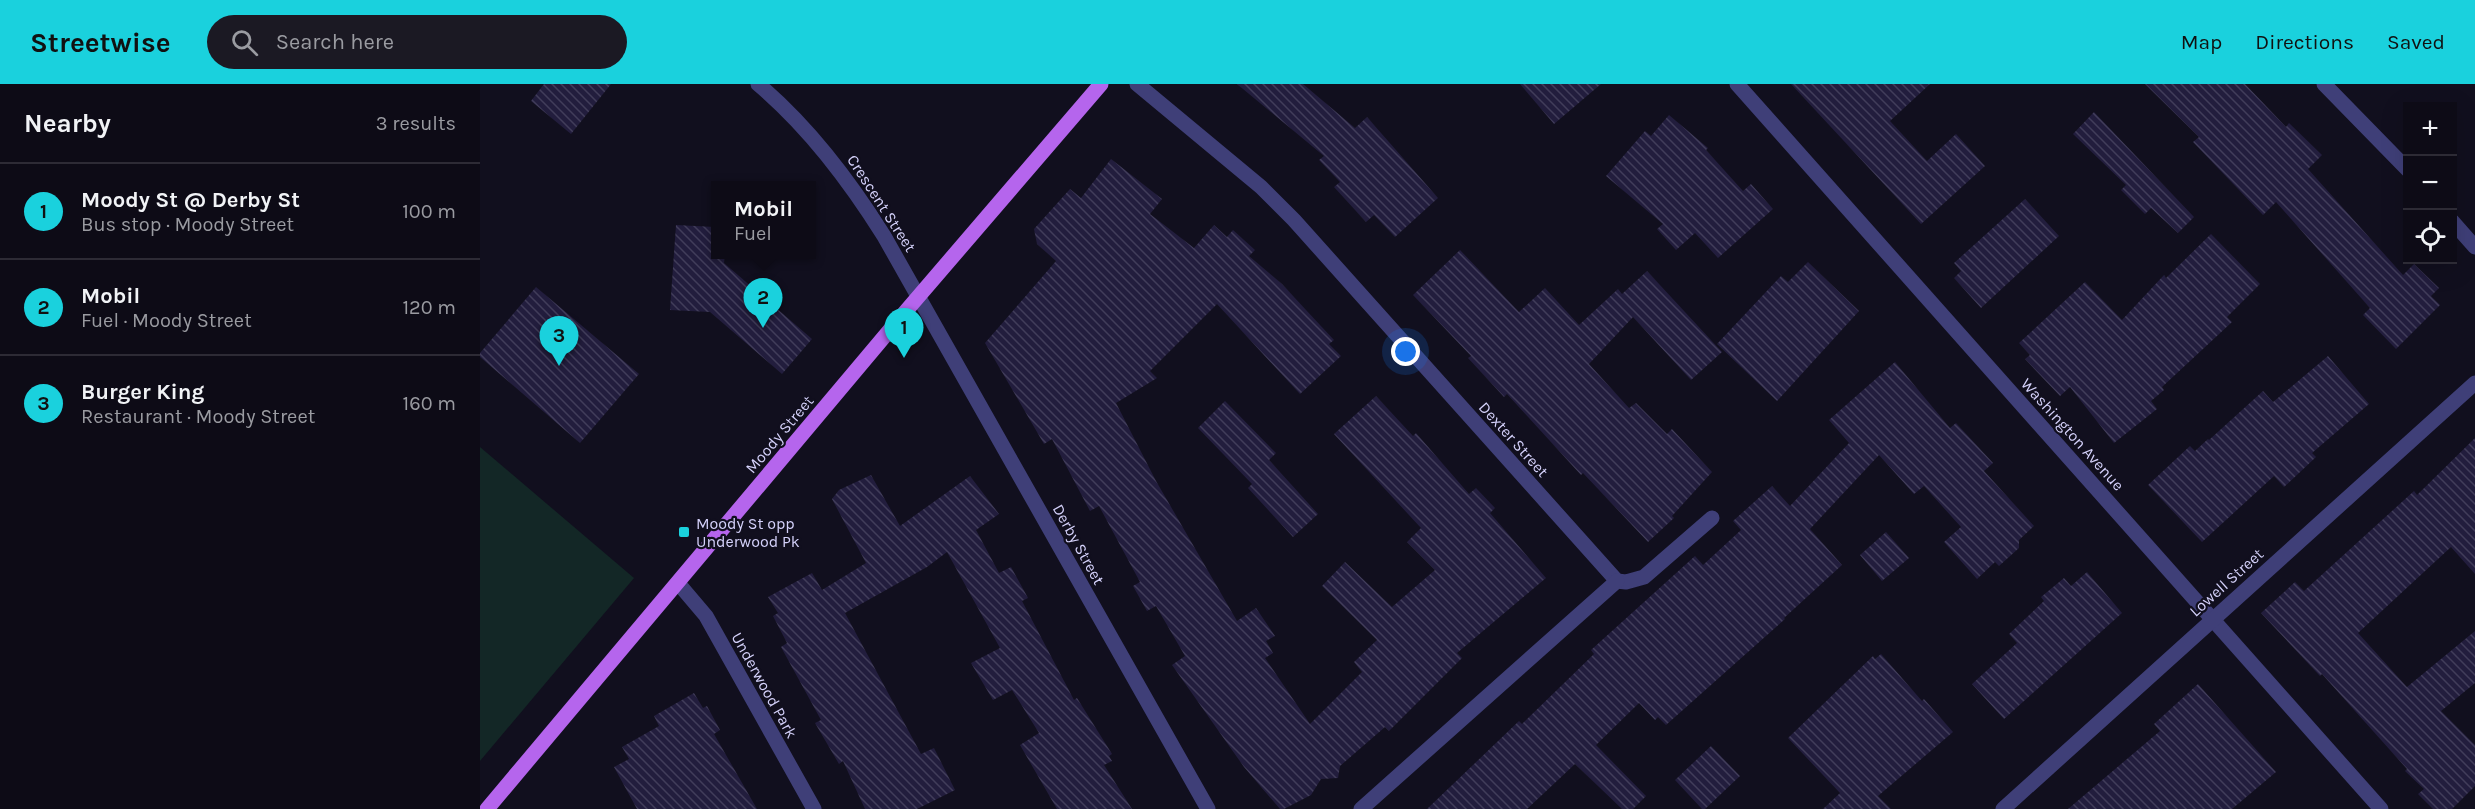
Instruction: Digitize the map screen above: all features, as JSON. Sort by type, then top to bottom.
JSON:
[{"type":"main road","name":"Moody Street","points":[[488,809],[919,296],[1101,84]]},
{"type":"street","name":"Crescent Street","points":[[758,84],[804,128],[839,169],[884,236],[919,296]]},
{"type":"street","name":"Dexter Street","points":[[1137,84],[1261,187],[1294,220],[1617,581]]},
{"type":"street","name":"Washington Avenue","points":[[1737,84],[2381,809]]},
{"type":"street","points":[[2324,84],[2403,165]]},
{"type":"street","points":[[2457,227],[2475,247]]},
{"type":"street","name":"Derby Street","points":[[919,296],[1208,809]]},
{"type":"street","name":"Lowell Street","points":[[2003,809],[2475,383]]},
{"type":"street","points":[[1361,809],[1617,581],[1626,582],[1644,577],[1712,518]]},
{"type":"street","name":"Underwood Park","points":[[678,583],[706,616],[814,809]]},
{"type":"green space","points":[[480,447],[634,578],[480,761]]},
{"type":"building","points":[[544,84],[611,84],[571,134],[531,101]]},
{"type":"building","points":[[1237,84],[1303,84],[1355,128],[1367,117],[1438,198],[1395,237],[1374,215],[1366,222],[1334,187],[1340,182],[1319,160],[1324,156]]},
{"type":"building","points":[[1520,84],[1601,84],[1554,124]]},
{"type":"building","points":[[1791,84],[1930,84],[1890,121],[1927,161],[1956,134],[1985,166],[1921,224]]},
{"type":"building","points":[[2145,84],[2245,84],[2286,127],[2289,123],[2322,155],[2308,169],[2403,275],[2414,264],[2439,288],[2431,296],[2440,305],[2396,349],[2363,315],[2370,308],[2276,202],[2263,215],[2193,142],[2199,137]]},
{"type":"building","points":[[2094,112],[2194,217],[2178,233],[2151,208],[2145,214],[2121,190],[2126,185],[2073,134]]},
{"type":"building","points":[[1669,115],[1708,148],[1706,150],[1743,191],[1751,184],[1773,209],[1718,258],[1695,233],[1676,250],[1657,229],[1663,224],[1606,176],[1645,131],[1651,136]]},
{"type":"building","points":[[1111,159],[1162,199],[1150,214],[1194,248],[1214,225],[1227,237],[1233,230],[1255,250],[1249,256],[1282,284],[1334,340],[1329,344],[1341,356],[1300,394],[1217,304],[1150,371],[1157,378],[1116,403],[1156,481],[1237,621],[1256,608],[1275,636],[1266,641],[1273,653],[1265,658],[1310,724],[1362,672],[1354,662],[1377,640],[1322,586],[1345,562],[1392,607],[1435,570],[1407,542],[1421,528],[1334,434],[1376,396],[1413,436],[1416,433],[1469,494],[1476,488],[1495,508],[1490,513],[1546,578],[1457,653],[1462,658],[1389,731],[1385,727],[1340,766],[1338,778],[1321,779],[1311,795],[1284,809],[1280,809],[1244,767],[1172,665],[1185,656],[1156,606],[1147,611],[1133,586],[1140,582],[1099,506],[1090,511],[1052,439],[1044,444],[985,343],[1056,261],[1037,244],[1034,229],[1070,189],[1081,198]]},
{"type":"building","points":[[2025,199],[2059,236],[1981,308],[1954,278],[1961,271],[1954,263]]},
{"type":"building","points":[[676,225],[711,227],[711,259],[724,259],[724,263],[812,339],[782,374],[710,312],[670,310]]},
{"type":"building","points":[[2211,234],[2260,284],[2227,317],[2232,322],[2162,387],[2164,390],[2151,401],[2157,409],[2114,443],[2070,387],[2060,396],[2025,359],[2030,355],[2019,343],[2085,282],[2122,320],[2164,275],[2166,278]]},
{"type":"building","points":[[1460,250],[1519,312],[1545,288],[1579,325],[1618,289],[1622,294],[1647,271],[1722,352],[1691,380],[1633,317],[1589,364],[1629,408],[1636,403],[1667,434],[1672,429],[1712,472],[1672,516],[1674,518],[1648,542],[1583,473],[1581,475],[1507,394],[1504,397],[1468,358],[1471,356],[1413,295]]},
{"type":"building","points":[[1808,262],[1859,311],[1777,401],[1717,344],[1781,276],[1788,282]]},
{"type":"building","points":[[536,287],[639,374],[580,443],[480,357],[480,353]]},
{"type":"building","points":[[2328,356],[2369,404],[2312,453],[2316,457],[2284,487],[2274,476],[2202,542],[2148,485],[2190,446],[2195,451],[2209,440],[2263,391],[2273,402]]},
{"type":"building","points":[[1895,362],[1950,428],[1956,423],[1993,463],[1984,471],[2034,526],[2019,540],[2019,548],[1999,566],[1995,562],[1977,579],[1944,542],[1961,527],[1924,486],[1914,494],[1879,455],[1810,529],[1842,565],[1666,725],[1658,717],[1655,720],[1639,703],[1596,745],[1646,796],[1633,809],[1622,809],[1575,764],[1527,809],[1427,809],[1519,721],[1522,724],[1594,654],[1591,650],[1695,556],[1703,565],[1741,530],[1733,521],[1772,486],[1790,506],[1849,443],[1829,420]]},
{"type":"building","points":[[1225,401],[1276,453],[1269,460],[1318,514],[1293,537],[1248,488],[1252,484],[1198,428]]},
{"type":"building","points":[[2475,438],[2475,574],[2451,547],[2358,633],[2407,687],[2475,631],[2475,683],[2441,711],[2475,745],[2475,786],[2452,809],[2433,809],[2418,794],[2424,789],[2405,771],[2407,769],[2322,674],[2320,676],[2261,613],[2295,582],[2304,591],[2414,491],[2417,495]]},
{"type":"building","points":[[871,475],[900,526],[970,476],[999,514],[976,530],[999,573],[1011,567],[1028,598],[1022,601],[1074,700],[1077,698],[1112,754],[1109,756],[1112,761],[1104,765],[1132,809],[1057,809],[1020,745],[1039,733],[1012,690],[993,700],[971,663],[1000,648],[947,552],[927,567],[845,613],[921,754],[934,748],[955,790],[917,809],[865,809],[843,761],[839,764],[815,723],[821,720],[781,647],[787,643],[773,616],[778,613],[768,597],[812,573],[822,590],[866,563],[832,499],[839,490]]},
{"type":"building","points":[[1886,532],[1909,558],[1882,581],[1860,555]]},
{"type":"building","points":[[2087,572],[2122,613],[2004,719],[1972,684],[2017,643],[2009,634],[2044,601],[2041,597],[2064,578],[2071,586]]},
{"type":"building","points":[[1881,654],[1953,732],[1878,796],[1891,809],[1823,809],[1840,793],[1788,738],[1873,656],[1875,659]]},
{"type":"building","points":[[2198,684],[2276,772],[2232,809],[2068,809],[2160,731],[2154,724]]},
{"type":"building","points":[[694,693],[703,708],[707,706],[720,730],[714,734],[757,809],[637,809],[614,767],[629,759],[622,747],[659,726],[654,716]]},
{"type":"building","points":[[1711,746],[1740,776],[1705,809],[1702,809],[1675,780]]},
{"type":"place","name":"Mobil","points":[[763,328]]},
{"type":"place","name":"Moody St @ Derby St","points":[[904,358]]},
{"type":"place","name":"Burger King","points":[[559,366]]},
{"type":"place","name":"Moody St opp Underwood Pk","points":[[684,532]]}]
